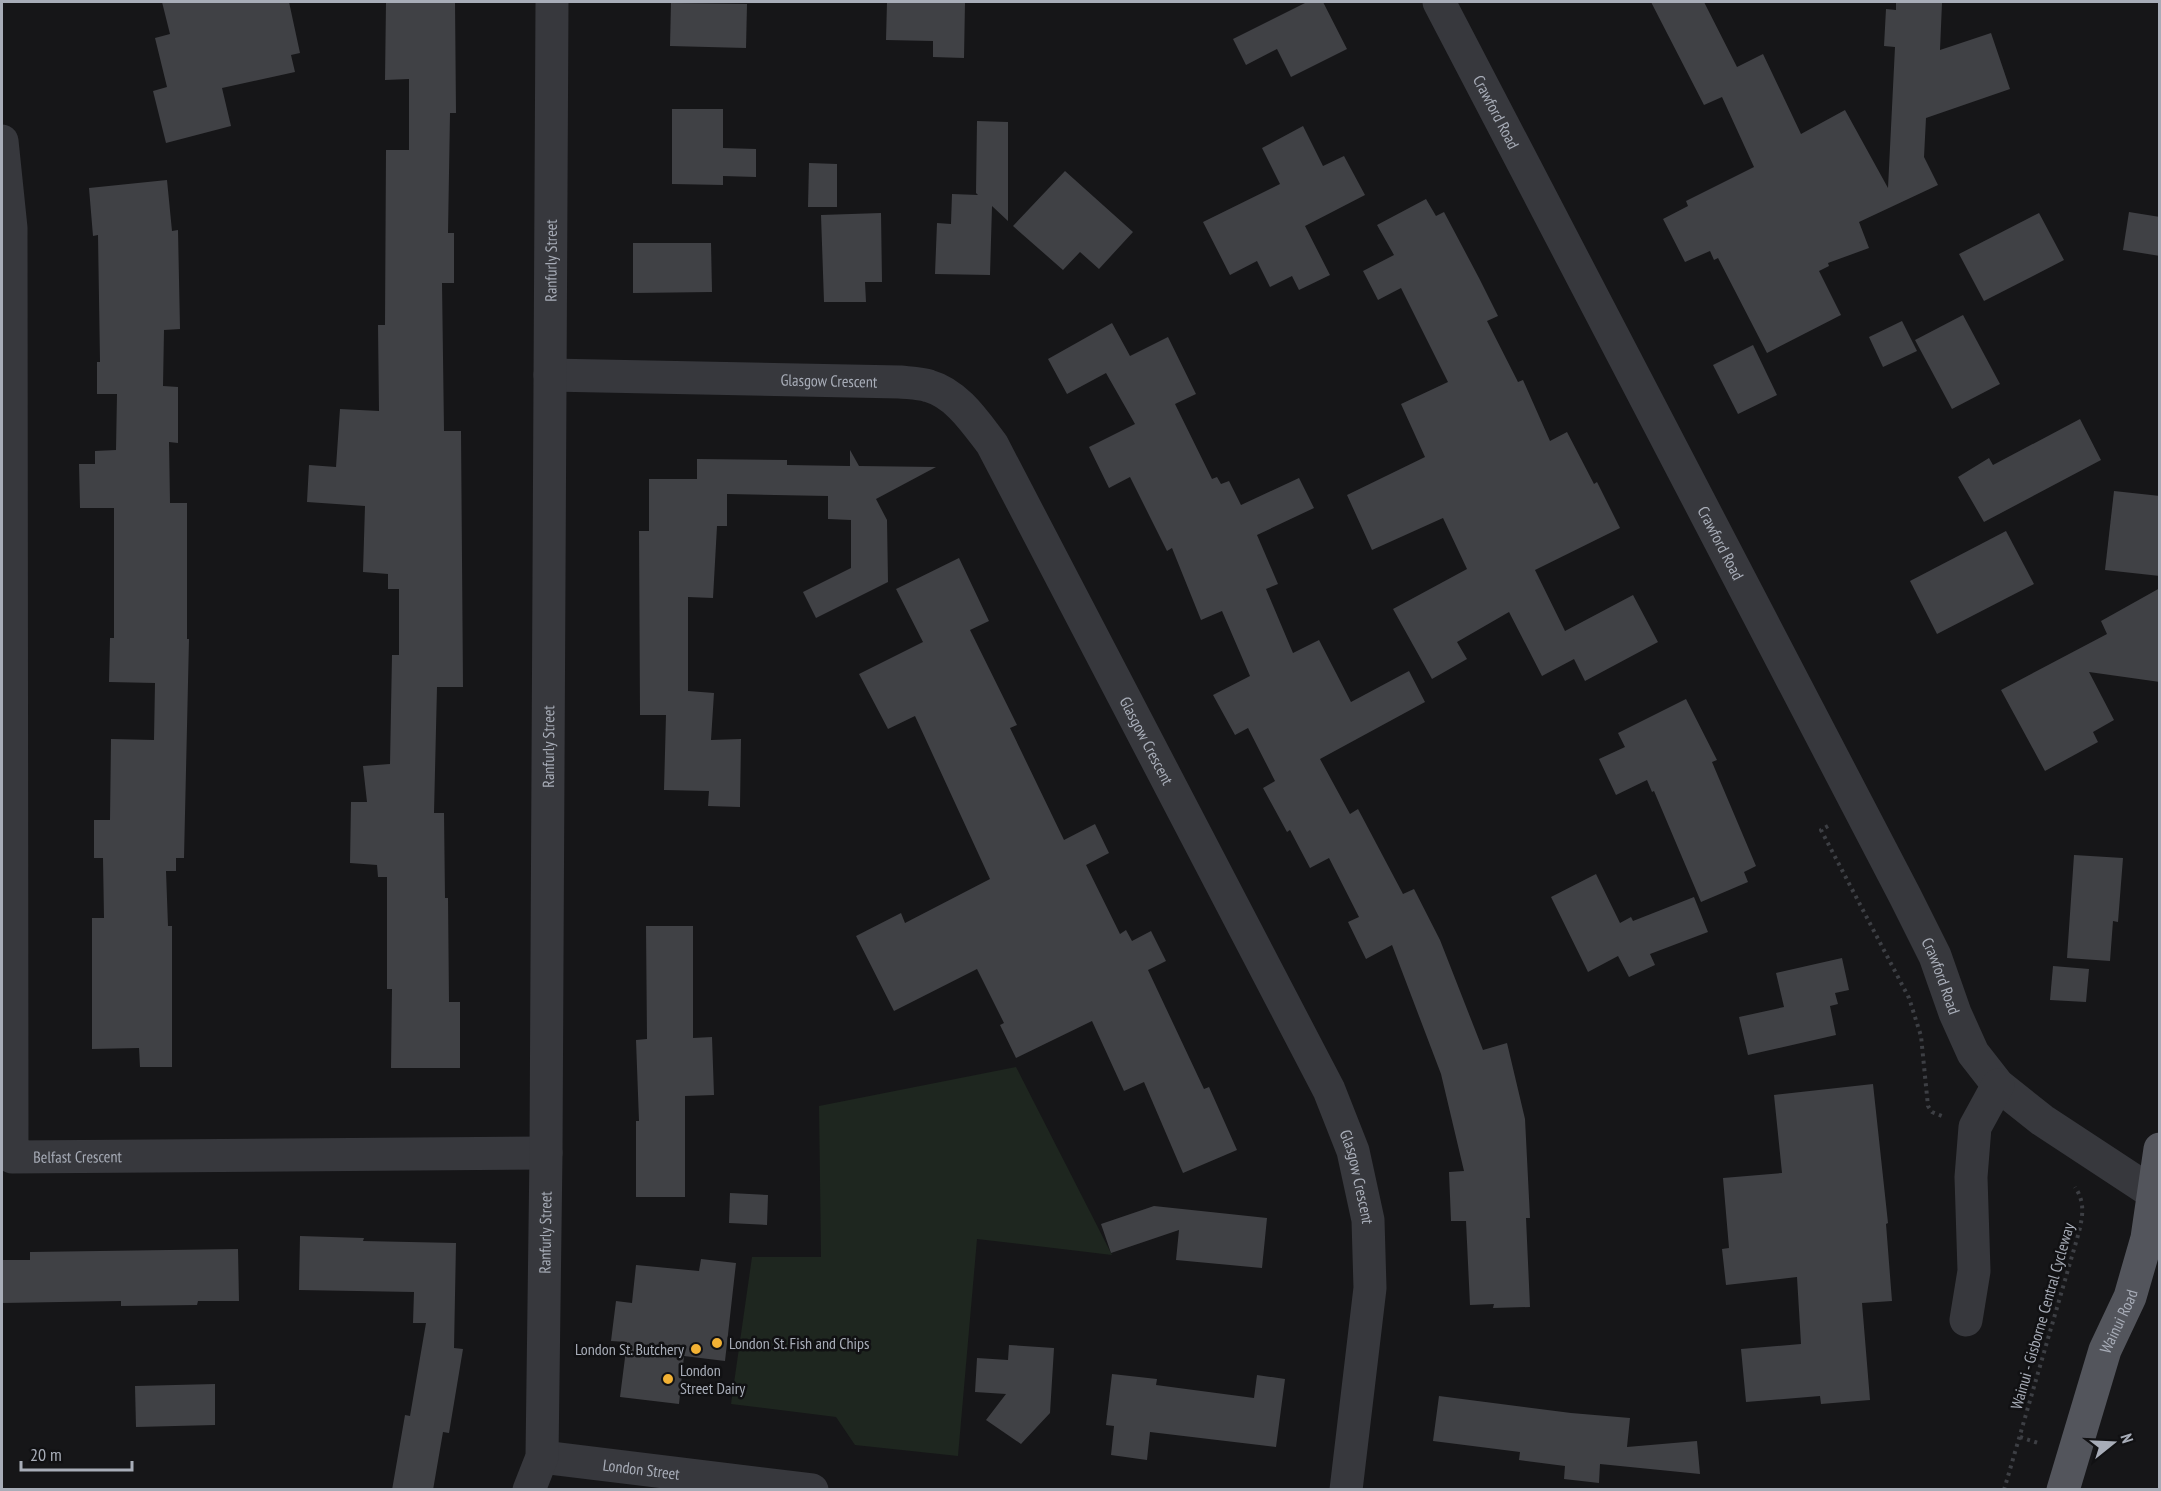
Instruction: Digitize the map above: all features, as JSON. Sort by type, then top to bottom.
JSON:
[{"type":"main road","name":"Wainui Road","points":[[2063,1490],[2105,1350],[2130,1297],[2147,1238],[2160,1149]]},
{"type":"street","name":"Ranfurly Street","points":[[529,1490],[542,1457],[546,1153],[552,2]]},
{"type":"street","name":"Crawford Road","points":[[1439,2],[1905,896],[1935,956],[1955,1014],[1973,1053],[1998,1085],[2042,1120],[2153,1193]]},
{"type":"street","name":"Belfast Crescent","points":[[2,141],[11,240],[12,1157],[546,1153]]},
{"type":"street","name":"Glasgow Crescent","points":[[550,375],[900,382],[930,386],[967,411],[992,444],[1329,1090],[1353,1151],[1368,1220],[1370,1288],[1346,1490]]},
{"type":"street","points":[[1966,1320],[1974,1271],[1971,1177],[1975,1127],[1998,1085]]},
{"type":"street","name":"London Street","points":[[542,1457],[812,1490]]},
{"type":"path","points":[[1836,822],[1821,830],[1909,998],[1920,1036],[1928,1106],[1932,1112],[1945,1116]]},
{"type":"path","name":"Wainui - Gisborne Central Cycleway","points":[[2004,1490],[2083,1216],[2080,1195],[2074,1185]]},
{"type":"path","points":[[2020,1437],[2040,1443]]},
{"type":"shaded area","points":[[1016,1067],[1112,1255],[977,1239],[958,1456],[855,1445],[836,1417],[731,1404],[752,1257],[821,1257],[819,1106]]},
{"type":"building","points":[[162,2],[289,2],[300,53],[291,55],[295,72],[222,88],[231,126],[166,143],[153,91],[167,87],[155,38],[170,34]]},
{"type":"building","points":[[386,2],[455,2],[456,113],[450,113],[448,233],[454,233],[454,283],[442,283],[444,431],[461,431],[463,687],[437,687],[434,813],[444,813],[449,1002],[460,1002],[460,1068],[391,1068],[392,989],[387,989],[387,877],[378,877],[377,865],[350,863],[351,802],[367,802],[363,766],[390,764],[392,655],[399,655],[399,589],[388,589],[388,574],[363,572],[365,506],[307,502],[309,465],[336,467],[340,409],[379,411],[378,325],[385,325],[386,150],[409,150],[409,79],[385,80]]},
{"type":"building","points":[[887,2],[965,2],[964,58],[933,57],[933,41],[886,40]]},
{"type":"building","points":[[1307,2],[1323,2],[1347,49],[1291,77],[1277,49],[1246,65],[1233,39]]},
{"type":"building","points":[[1651,2],[1704,2],[1737,67],[1763,54],[1801,134],[1845,110],[1888,188],[1895,47],[1884,46],[1886,9],[1896,10],[1896,2],[1942,3],[1940,50],[1991,33],[2010,89],[1926,118],[1924,157],[1938,185],[1859,222],[1869,248],[1828,263],[1829,266],[1819,271],[1841,315],[1767,353],[1718,258],[1714,260],[1710,251],[1685,262],[1663,219],[1688,206],[1686,201],[1754,167],[1722,97],[1704,105]]},
{"type":"building","points":[[671,3],[747,4],[746,48],[670,46]]},
{"type":"building","points":[[672,109],[723,109],[723,148],[756,149],[756,177],[723,176],[723,185],[672,184]]},
{"type":"building","points":[[977,121],[1008,122],[1008,221],[992,206],[990,275],[935,274],[937,223],[951,224],[952,194],[978,195],[976,193]]},
{"type":"building","points":[[1303,126],[1323,166],[1344,156],[1365,195],[1305,226],[1330,275],[1299,290],[1292,276],[1270,287],[1257,261],[1230,275],[1203,222],[1280,184],[1262,148]]},
{"type":"building","points":[[809,163],[837,164],[837,207],[808,207]]},
{"type":"building","points":[[1065,171],[1133,232],[1099,269],[1080,252],[1063,270],[1013,226]]},
{"type":"building","points":[[167,180],[172,231],[178,230],[180,329],[164,330],[163,386],[178,387],[178,443],[169,442],[170,503],[187,503],[187,639],[189,639],[184,858],[176,858],[176,871],[166,871],[168,926],[172,926],[172,1067],[140,1067],[139,1048],[92,1049],[92,918],[104,918],[103,858],[94,858],[94,820],[110,820],[111,739],[154,740],[155,683],[109,682],[110,638],[114,638],[114,508],[80,508],[79,464],[95,464],[95,451],[116,450],[117,394],[97,394],[97,362],[100,362],[98,235],[93,236],[89,188]]},
{"type":"building","points":[[1426,199],[1436,216],[1444,212],[1479,278],[1498,316],[1487,321],[1518,382],[1523,380],[1550,441],[1567,432],[1594,484],[1597,482],[1620,528],[1535,570],[1565,631],[1633,595],[1658,642],[1585,681],[1574,659],[1542,676],[1509,612],[1457,642],[1467,659],[1432,679],[1393,609],[1467,569],[1443,518],[1372,550],[1347,495],[1425,457],[1401,404],[1448,382],[1401,288],[1378,300],[1363,271],[1394,255],[1377,225]]},
{"type":"building","points":[[2129,212],[2160,217],[2160,256],[2123,250]]},
{"type":"building","points":[[881,213],[882,282],[865,282],[866,302],[824,302],[821,215]]},
{"type":"building","points":[[2039,213],[2064,260],[1984,301],[1959,254]]},
{"type":"building","points":[[633,243],[711,243],[712,292],[633,293]]},
{"type":"building","points":[[1963,315],[2000,384],[1952,409],[1915,340]]},
{"type":"building","points":[[1902,321],[1917,351],[1883,367],[1869,337]]},
{"type":"building","points":[[1112,323],[1130,356],[1168,337],[1196,394],[1175,404],[1212,479],[1217,477],[1221,484],[1229,481],[1241,505],[1299,478],[1314,508],[1257,535],[1278,584],[1266,589],[1293,653],[1319,640],[1351,702],[1409,671],[1425,702],[1320,759],[1350,814],[1358,809],[1403,894],[1414,889],[1440,940],[1483,1050],[1507,1043],[1525,1119],[1530,1218],[1526,1218],[1530,1307],[1493,1308],[1494,1304],[1470,1305],[1466,1221],[1451,1221],[1449,1172],[1464,1171],[1441,1074],[1392,945],[1366,959],[1348,922],[1359,917],[1329,858],[1310,868],[1290,830],[1287,832],[1263,788],[1275,781],[1248,728],[1235,735],[1213,695],[1250,676],[1222,611],[1201,620],[1172,548],[1167,551],[1130,477],[1109,488],[1089,447],[1135,424],[1106,373],[1067,394],[1048,359]]},
{"type":"building","points":[[1753,345],[1777,395],[1738,414],[1713,365]]},
{"type":"building","points":[[2080,419],[2101,460],[1984,522],[1958,477],[1989,458],[1993,465]]},
{"type":"building","points":[[850,450],[859,466],[936,467],[876,499],[887,520],[888,582],[816,618],[803,592],[851,568],[851,520],[828,519],[828,496],[727,494],[727,526],[717,526],[713,598],[688,597],[688,691],[714,693],[711,740],[741,739],[740,807],[708,806],[709,791],[664,790],[666,715],[640,715],[639,531],[649,531],[649,479],[697,479],[697,459],[787,460],[787,465],[850,466]]},
{"type":"building","points":[[2114,491],[2160,496],[2160,576],[2105,570]]},
{"type":"building","points":[[2006,531],[2034,584],[1937,634],[1910,581]]},
{"type":"building","points":[[959,558],[989,621],[970,630],[1017,725],[1010,728],[1064,840],[1095,824],[1109,853],[1086,865],[1120,934],[1126,930],[1132,941],[1151,931],[1166,961],[1148,970],[1204,1089],[1209,1087],[1237,1150],[1183,1173],[1144,1082],[1124,1091],[1092,1021],[1016,1058],[1000,1025],[1004,1023],[977,969],[894,1011],[856,936],[901,913],[905,923],[990,879],[915,716],[888,729],[859,674],[923,642],[896,589]]},
{"type":"building","points":[[2160,588],[2160,682],[2089,672],[2114,720],[2093,732],[2098,742],[2045,771],[2001,690],[2107,634],[2101,621]]},
{"type":"building","points":[[1686,699],[1717,760],[1712,762],[1756,866],[1744,872],[1748,882],[1701,902],[1654,791],[1652,792],[1647,780],[1616,795],[1599,759],[1625,747],[1618,733]]},
{"type":"building","points":[[2074,855],[2123,858],[2118,922],[2113,921],[2110,961],[2067,958]]},
{"type":"building","points":[[1596,874],[1620,923],[1631,917],[1633,921],[1694,897],[1708,932],[1650,954],[1655,965],[1629,977],[1618,956],[1588,972],[1551,897]]},
{"type":"building","points":[[646,926],[693,926],[693,1038],[712,1037],[714,1095],[685,1096],[685,1197],[636,1197],[636,1121],[639,1121],[636,1040],[647,1039]]},
{"type":"building","points":[[1842,958],[1849,990],[1835,993],[1838,1004],[1830,1006],[1836,1035],[1748,1055],[1739,1017],[1784,1007],[1776,973]]},
{"type":"building","points":[[2053,966],[2089,969],[2086,1002],[2050,1000]]},
{"type":"building","points":[[1873,1084],[1888,1223],[1886,1224],[1892,1301],[1862,1303],[1870,1400],[1821,1404],[1820,1396],[1746,1402],[1741,1349],[1801,1344],[1797,1277],[1726,1285],[1722,1249],[1729,1248],[1723,1178],[1782,1173],[1774,1095]]},
{"type":"building","points":[[730,1193],[768,1195],[767,1225],[729,1223]]},
{"type":"building","points":[[1154,1206],[1267,1218],[1262,1268],[1176,1260],[1179,1230],[1111,1253],[1101,1224]]},
{"type":"building","points":[[300,1236],[364,1238],[363,1241],[456,1243],[454,1348],[463,1349],[449,1433],[443,1432],[433,1490],[392,1490],[405,1415],[410,1416],[426,1323],[413,1323],[414,1292],[299,1290]]},
{"type":"building","points":[[238,1249],[239,1301],[198,1301],[197,1305],[121,1306],[121,1301],[2,1303],[2,1260],[30,1260],[30,1252]]},
{"type":"building","points":[[701,1259],[736,1263],[725,1361],[684,1356],[679,1404],[620,1397],[627,1342],[611,1341],[616,1301],[632,1303],[636,1265],[699,1271]]},
{"type":"building","points":[[1009,1345],[1054,1348],[1050,1413],[1021,1444],[986,1420],[1006,1394],[975,1392],[977,1358],[1008,1360]]},
{"type":"building","points":[[1112,1374],[1157,1379],[1156,1385],[1254,1398],[1257,1375],[1285,1379],[1276,1447],[1150,1432],[1147,1460],[1111,1455],[1114,1426],[1106,1425]]},
{"type":"building","points":[[215,1384],[215,1425],[136,1427],[135,1386]]},
{"type":"building","points":[[1439,1396],[1630,1418],[1627,1447],[1697,1441],[1700,1474],[1600,1464],[1599,1483],[1564,1479],[1565,1466],[1519,1460],[1520,1452],[1433,1441]]},
{"type":"place","name":"London St. Fish and Chips","points":[[717,1343]]},
{"type":"place","name":"London St. Butchery","points":[[696,1349]]},
{"type":"place","name":"London Street Dairy","points":[[668,1379]]}]
